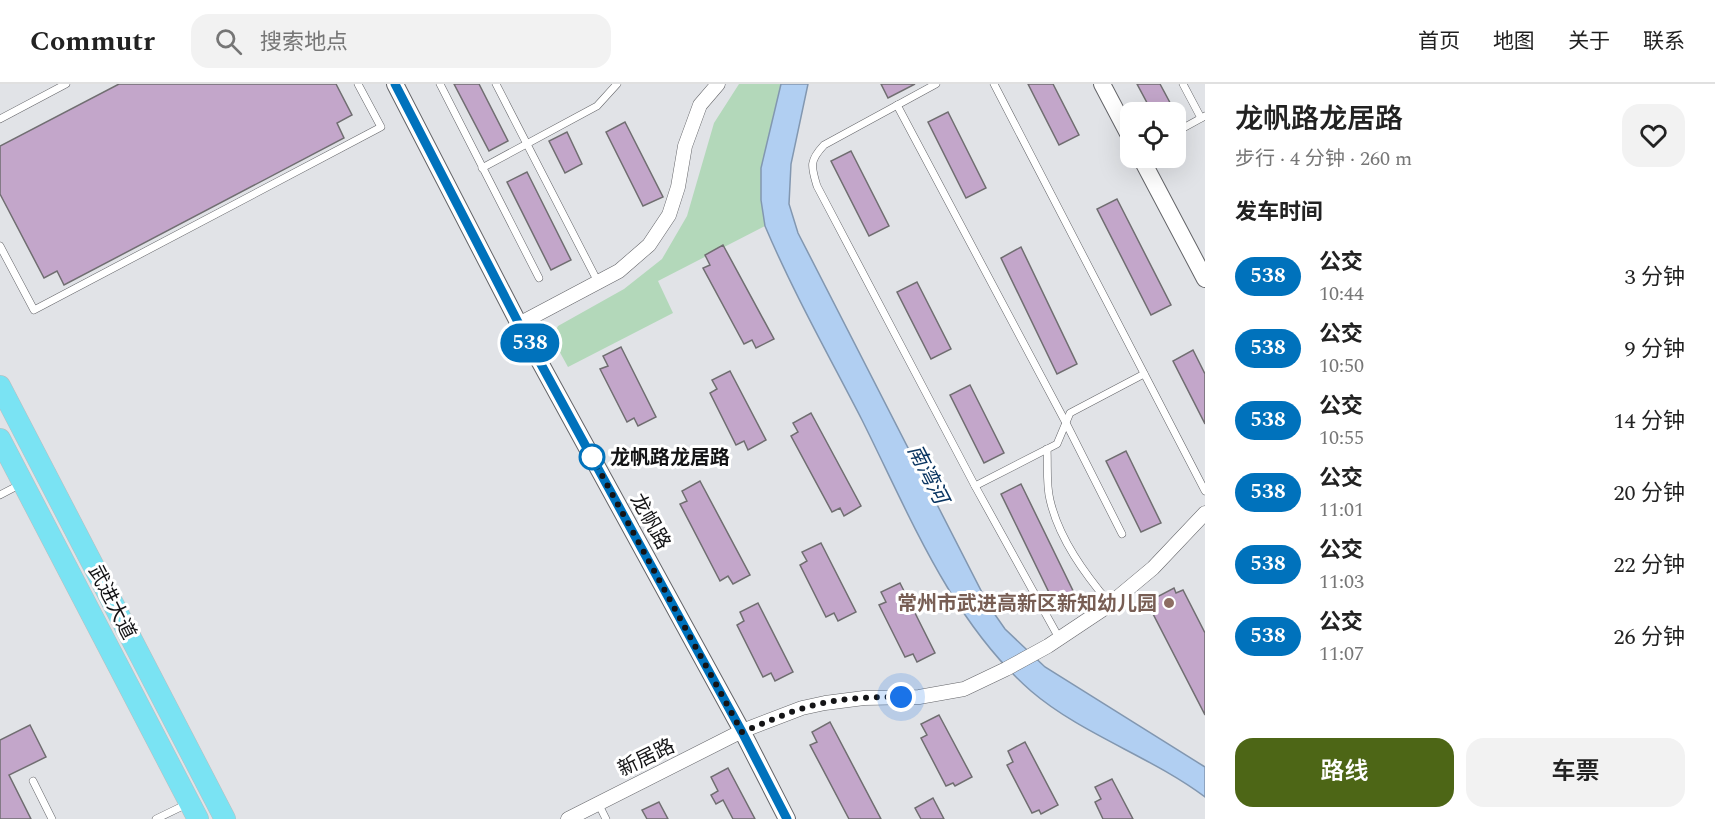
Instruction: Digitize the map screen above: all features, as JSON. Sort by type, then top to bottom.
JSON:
[{"type":"main road","name":"武进大道","points":[[0,386],[225,819]]},
{"type":"main road","name":"武进大道","points":[[0,439],[194,811]]},
{"type":"street","name":"龙帆路","points":[[395,84],[519,324],[742,732],[787,819]]},
{"type":"street","points":[[519,324],[619,271],[649,245],[669,215],[678,187],[685,146],[700,105],[718,84]]},
{"type":"street","points":[[1102,84],[1120,118]]},
{"type":"street","points":[[1146,168],[1205,279]]},
{"type":"street","name":"新居路","points":[[568,819],[742,732],[802,708],[864,698],[919,696],[964,689],[1006,669],[1054,642],[1110,604],[1153,568],[1205,513]]},
{"type":"lane","points":[[0,246],[34,310],[381,127],[358,84]]},
{"type":"lane","points":[[440,84],[539,278]]},
{"type":"lane","points":[[496,84],[598,282]]},
{"type":"lane","points":[[482,168],[597,106],[617,84]]},
{"type":"lane","points":[[936,84],[824,145],[813,157],[812,171],[817,186],[975,486],[1054,642]]},
{"type":"lane","points":[[993,84],[1205,491]]},
{"type":"lane","points":[[1183,84],[1203,116],[1186,126]]},
{"type":"lane","points":[[0,119],[64,85]]},
{"type":"lane","points":[[897,105],[1066,423],[1122,534]]},
{"type":"lane","points":[[975,486],[1057,444],[1070,413],[1144,374]]},
{"type":"lane","points":[[1047,449],[1050,500],[1065,541],[1090,580],[1110,604]]},
{"type":"lane","points":[[0,495],[23,483]]},
{"type":"lane","points":[[33,781],[52,819]]},
{"type":"lane","points":[[598,803],[606,819]]},
{"type":"lane","points":[[156,819],[194,811]]},
{"type":"green space","points":[[739,84],[781,84],[761,168],[761,200],[765,226],[658,281],[673,313],[568,367],[552,338],[558,326],[624,289],[662,259],[687,216],[714,123]]},
{"type":"water","points":[[781,84],[808,84],[791,164],[789,204],[798,233],[989,606],[1005,629],[1045,667],[1205,767],[1205,797],[1162,770],[1072,720],[1031,691],[977,632],[934,565],[799,300],[765,226],[761,200],[761,168]]},
{"type":"building","points":[[119,84],[336,84],[352,115],[337,123],[344,138],[64,285],[57,271],[44,278],[0,194],[0,146]]},
{"type":"building","points":[[454,84],[479,84],[508,141],[489,151]]},
{"type":"building","points":[[881,84],[915,84],[888,98]]},
{"type":"building","points":[[1028,84],[1053,84],[1079,135],[1059,145]]},
{"type":"building","points":[[1137,84],[1160,84],[1170,102],[1147,102]]},
{"type":"building","points":[[948,112],[986,188],[966,198],[928,122]]},
{"type":"building","points":[[625,122],[663,197],[643,206],[606,132]]},
{"type":"building","points":[[567,132],[582,164],[565,173],[549,141]]},
{"type":"building","points":[[851,151],[889,226],[869,236],[831,161]]},
{"type":"building","points":[[527,172],[571,260],[551,270],[507,182]]},
{"type":"building","points":[[1117,199],[1171,305],[1151,315],[1097,209]]},
{"type":"building","points":[[723,245],[774,339],[756,348],[752,340],[744,344],[703,268],[710,265],[705,255]]},
{"type":"building","points":[[1021,247],[1077,364],[1057,374],[1001,258]]},
{"type":"building","points":[[917,282],[951,349],[931,359],[897,292]]},
{"type":"building","points":[[621,347],[656,417],[638,426],[634,418],[627,422],[600,369],[608,366],[603,356]]},
{"type":"building","points":[[1193,350],[1205,374],[1205,424],[1173,361]]},
{"type":"building","points":[[730,371],[766,440],[748,450],[744,441],[736,445],[710,393],[717,389],[712,380]]},
{"type":"building","points":[[970,385],[1004,453],[984,463],[950,395]]},
{"type":"building","points":[[811,413],[861,506],[844,516],[840,508],[832,512],[791,436],[798,432],[793,423]]},
{"type":"building","points":[[1126,451],[1161,523],[1141,532],[1106,461]]},
{"type":"building","points":[[700,481],[750,575],[733,584],[728,576],[720,581],[680,504],[687,501],[682,491]]},
{"type":"building","points":[[1021,484],[1078,601],[1058,611],[1001,494]]},
{"type":"building","points":[[821,543],[856,612],[838,621],[834,613],[826,617],[800,565],[807,561],[802,552]]},
{"type":"building","points":[[900,583],[935,653],[917,662],[913,654],[905,657],[879,605],[886,602],[881,592]]},
{"type":"building","points":[[1174,588],[1176,593],[1183,590],[1205,633],[1205,715],[1150,608],[1158,604],[1155,598]]},
{"type":"building","points":[[758,603],[793,672],[775,681],[771,673],[763,677],[737,625],[744,621],[740,612]]},
{"type":"building","points":[[939,715],[972,777],[955,786],[953,783],[946,786],[921,738],[927,735],[921,724]]},
{"type":"building","points":[[830,722],[881,819],[849,819],[810,745],[817,742],[812,732]]},
{"type":"building","points":[[30,725],[46,757],[9,775],[31,819],[0,819],[0,740]]},
{"type":"building","points":[[1025,742],[1058,805],[1041,814],[1039,810],[1032,813],[1007,765],[1013,762],[1008,751]]},
{"type":"building","points":[[728,768],[755,819],[733,819],[723,800],[716,804],[711,795],[718,791],[711,777]]},
{"type":"building","points":[[1112,779],[1133,819],[1103,819],[1095,802],[1101,799],[1095,787]]},
{"type":"building","points":[[933,798],[944,819],[921,819],[915,808]]},
{"type":"building","points":[[659,802],[668,819],[647,819],[642,810]]},
{"type":"bus line","name":"538","points":[[395,84],[519,324],[742,732],[787,819]]},
{"type":"place","name":"龙帆路龙居路","points":[[592,457]]},
{"type":"place","name":"常州市武进高新区新知幼儿园","points":[[1169,603]]},
{"type":"route","points":[[592,457],[742,732],[802,708],[864,698],[901,697]]},
{"type":"water label","name":"南湾河","points":[[928,474]]}]
